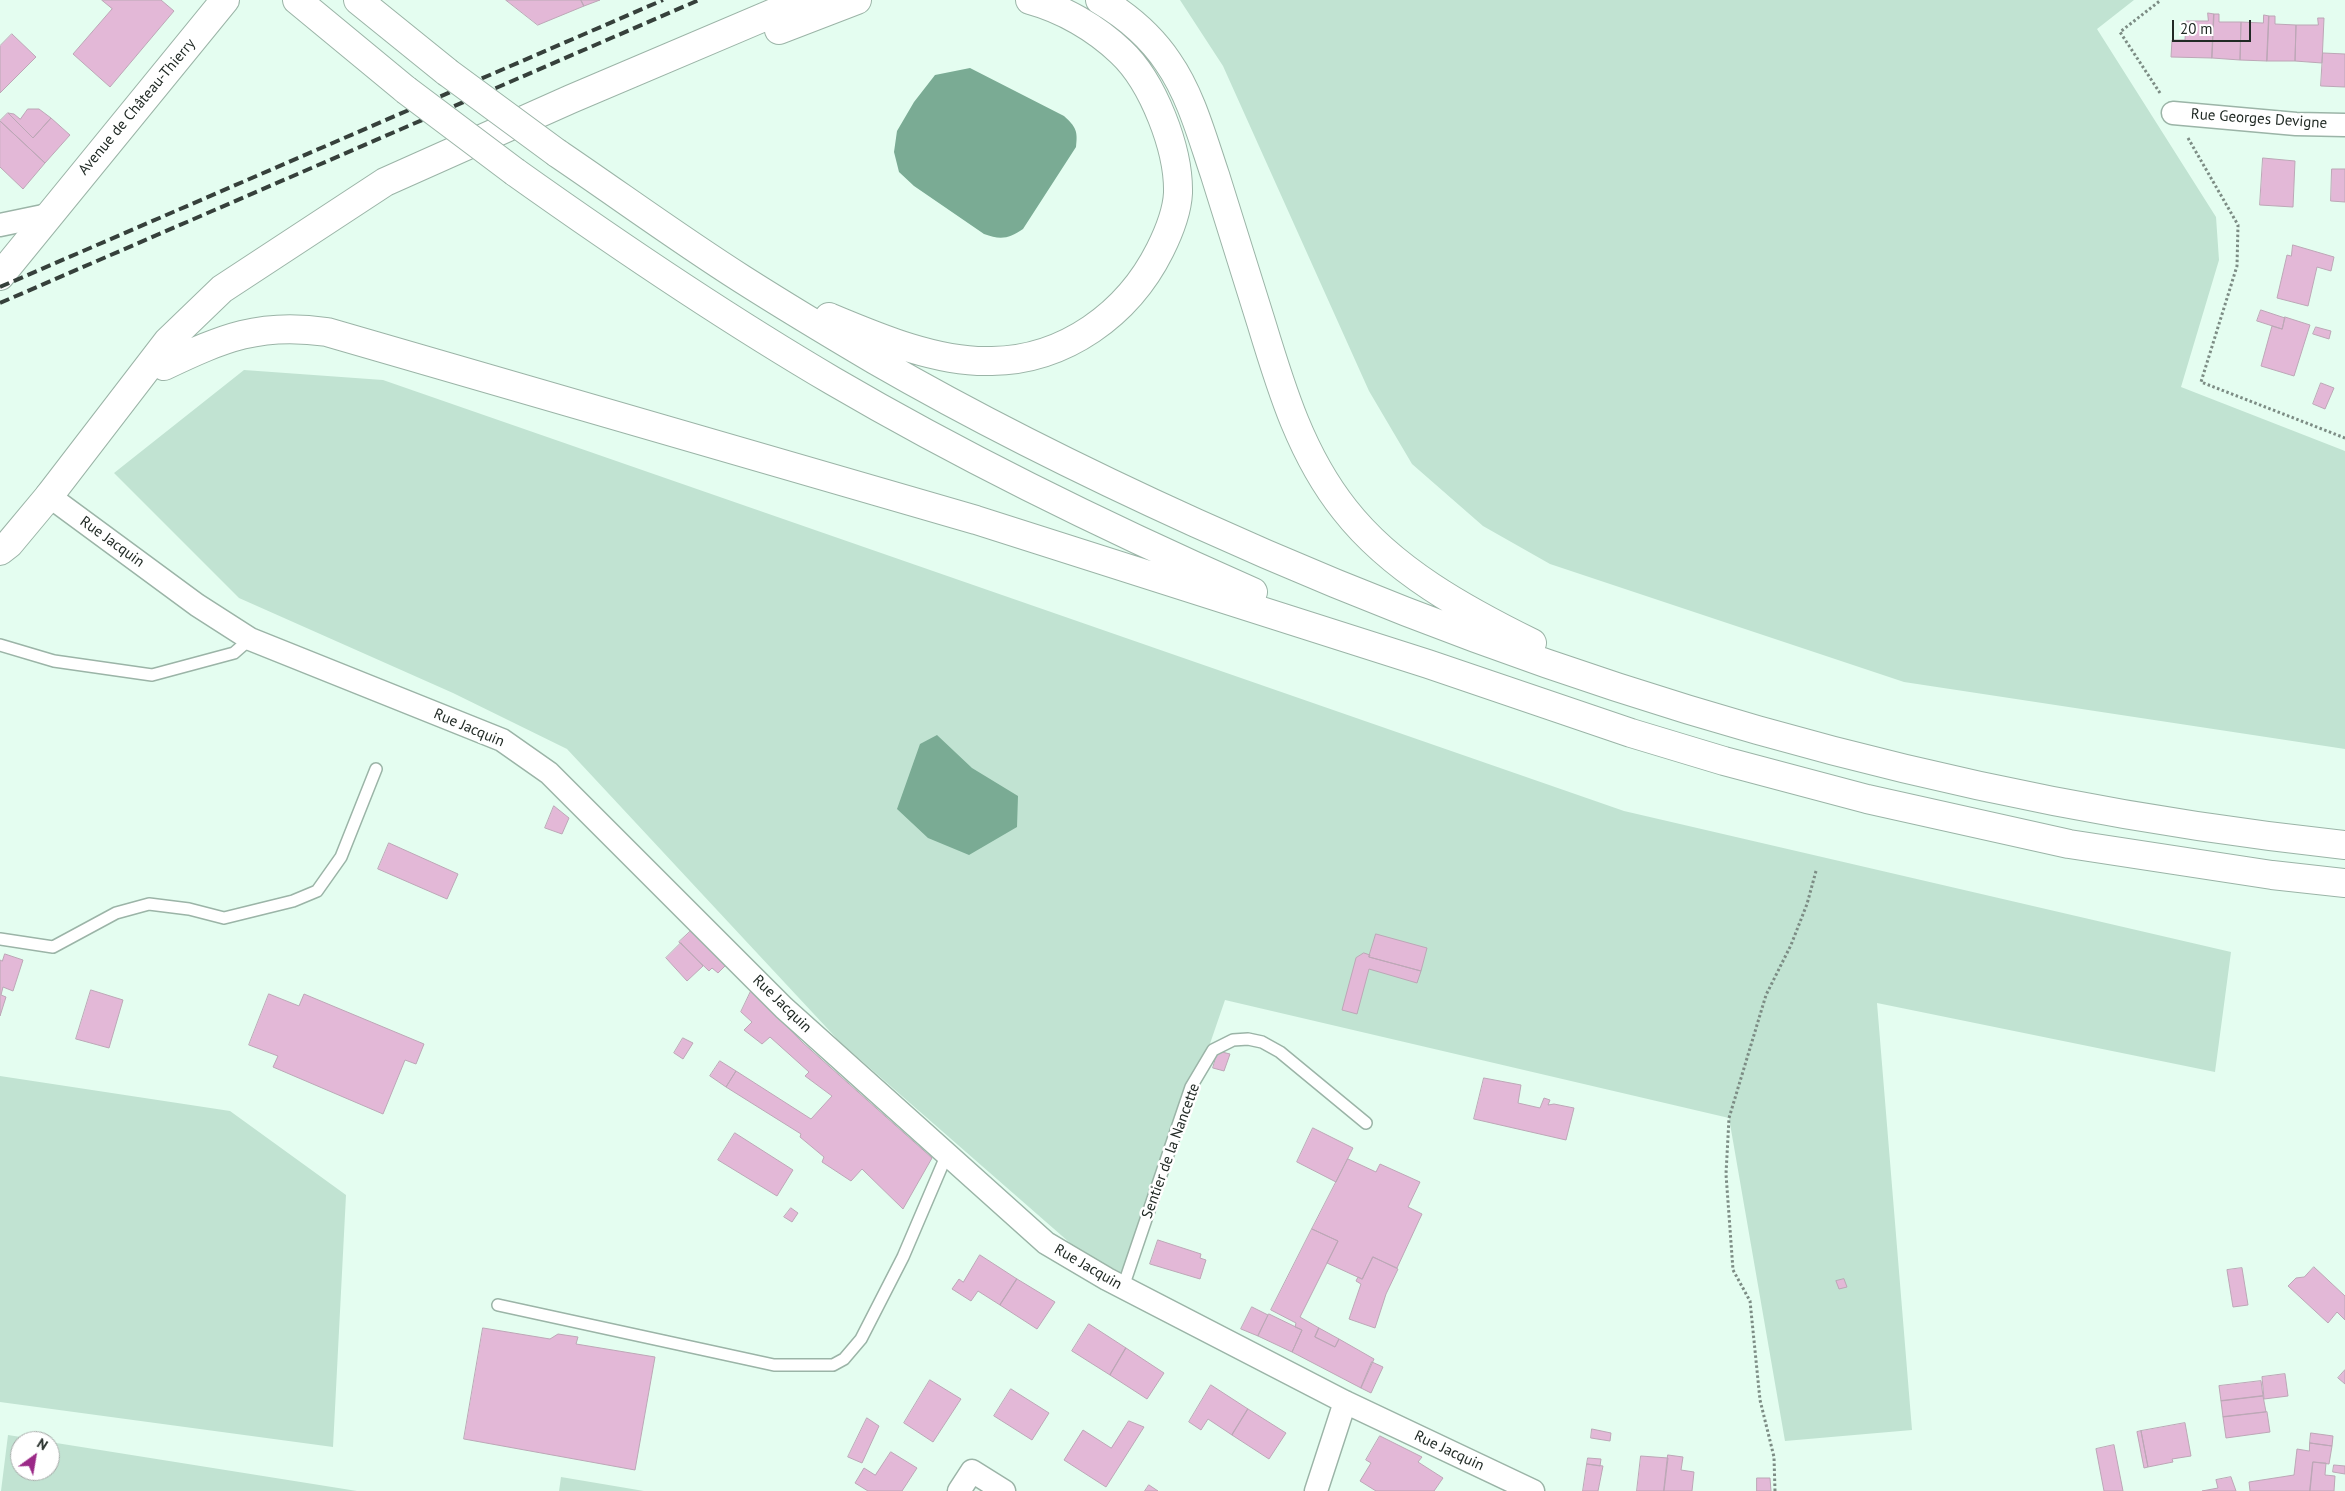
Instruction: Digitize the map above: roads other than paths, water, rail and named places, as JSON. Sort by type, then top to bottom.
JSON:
[{"type":"main road","name":"Avenue de Château-Thierry","points":[[1,271],[225,0]]},
{"type":"main road","points":[[358,0],[447,72],[557,153],[742,280],[888,367],[1055,456],[1158,506],[1326,580],[1423,619],[1533,659],[1691,711],[1850,754],[2035,797],[2134,815],[2345,845]]},
{"type":"main road","points":[[0,551],[9,544],[49,496],[168,341],[222,289],[385,182],[571,99],[804,0]]},
{"type":"main road","points":[[124,399],[164,366],[245,290],[279,263],[358,215],[412,188],[610,99],[857,0]]},
{"type":"main road","points":[[742,280],[850,326],[908,346],[941,355],[983,361],[1012,360],[1042,354],[1085,333],[1121,306],[1154,262],[1167,236],[1174,215],[1178,185],[1172,150],[1152,98],[1122,52],[1072,17],[1044,4],[1030,0]]},
{"type":"main road","points":[[1100,0],[1138,26],[1168,62],[1179,80],[1209,157],[1291,414],[1308,453],[1344,510],[1389,555],[1450,599],[1557,655],[1652,698]]},
{"type":"main road","points":[[302,5],[406,90],[515,172],[617,244],[744,327],[834,381],[924,432],[1085,514],[1197,567],[1428,664]]},
{"type":"main road","points":[[164,366],[207,346],[239,334],[284,328],[327,332],[976,520],[1428,664],[1631,734],[1867,799],[2069,844],[2272,875],[2345,883]]},
{"type":"street","name":"Rue Georges Devigne","points":[[2173,113],[2296,124],[2345,125]]},
{"type":"street","points":[[0,224],[48,215]]},
{"type":"street","name":"Rue Jacquin","points":[[49,496],[197,605],[250,639],[502,740],[549,773],[784,1008],[1046,1243],[1123,1287],[1345,1402],[1533,1491]]},
{"type":"street","points":[[1316,1491],[1345,1402]]},
{"type":"street","points":[[959,1491],[972,1471],[1004,1491]]},
{"type":"lane","points":[[0,645],[54,661],[152,675],[234,653],[250,639]]},
{"type":"lane","points":[[0,939],[53,947],[116,913],[149,904],[189,909],[224,918],[293,901],[316,891],[341,857],[376,769]]},
{"type":"lane","name":"Sentier de la Nancette","points":[[1123,1287],[1191,1087],[1213,1050],[1233,1040],[1248,1038],[1262,1042],[1280,1052],[1366,1123]]},
{"type":"lane","points":[[498,1305],[774,1365],[833,1365],[844,1359],[861,1339],[903,1257],[947,1154]]},
{"type":"railway","points":[[0,287],[663,0]]},
{"type":"railway","points":[[0,303],[699,0]]}]
